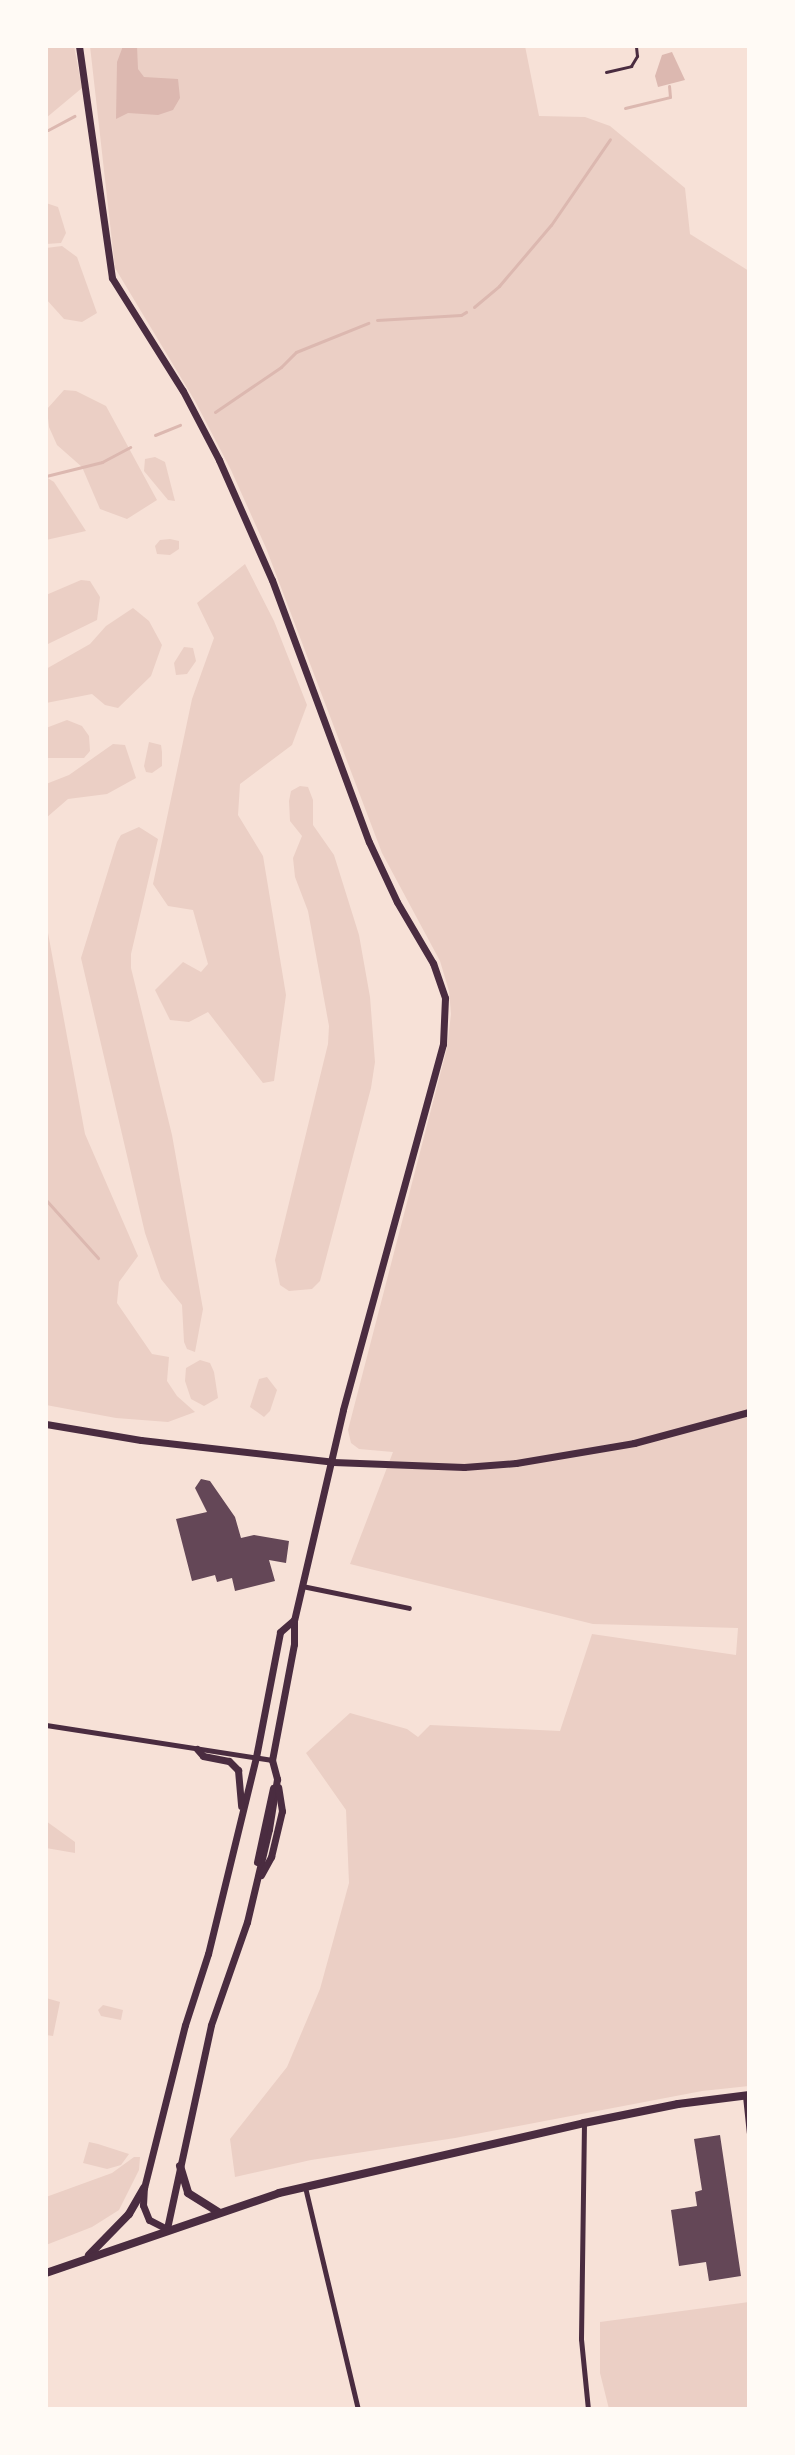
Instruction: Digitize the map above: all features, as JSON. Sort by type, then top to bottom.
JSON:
[{"type":"main road","points":[[46,2273],[167,2229],[305,2187],[584,2123],[747,2095]]},
{"type":"main road","points":[[180,2166],[188,2193],[219,2212]]},
{"type":"main road","points":[[85,2259],[129,2214],[144,2188]]},
{"type":"street","points":[[79,46],[112,278],[183,391],[219,460],[277,593],[369,842],[397,902],[433,963],[445,998],[443,1044],[343,1410],[301,1586],[294,1620],[294,1644],[272,1760],[277,1779],[255,1888],[211,2025],[167,2229],[149,2220],[143,2205],[144,2188],[185,2025],[208,1954],[256,1757],[280,1632],[294,1620]]},
{"type":"street","points":[[46,1424],[141,1440],[333,1462],[430,1467],[498,1465],[656,1439],[749,1412]]},
{"type":"street","points":[[301,1586],[409,1608]]},
{"type":"street","points":[[46,1725],[272,1760]]},
{"type":"street","points":[[197,1749],[203,1756],[229,1761],[238,1770],[242,1809]]},
{"type":"street","points":[[747,2095],[749,2133]]},
{"type":"street","points":[[584,2123],[581,2339],[588,2409]]},
{"type":"street","points":[[305,2187],[358,2409]]},
{"type":"lane","points":[[606,72],[631,66],[637,56],[636,46]]},
{"type":"shaded area","points":[[46,46],[74,46],[82,88],[46,118]]},
{"type":"shaded area","points":[[90,46],[525,46],[539,116],[585,117],[610,126],[685,188],[690,234],[749,271],[749,2086],[702,2091],[455,2138],[311,2160],[235,2177],[230,2139],[287,2067],[320,1989],[349,1883],[346,1810],[306,1753],[350,1713],[407,1729],[418,1737],[430,1725],[560,1731],[592,1634],[736,1655],[738,1628],[593,1624],[350,1564],[393,1452],[359,1449],[351,1443],[348,1430],[447,1048],[451,1014],[449,991],[440,961],[382,853],[266,548],[231,470],[195,401],[115,268]]},
{"type":"shaded area","points":[[123,46],[137,46],[138,69],[144,77],[178,79],[180,98],[173,110],[158,115],[128,113],[116,119],[117,62]]},
{"type":"shaded area","points":[[672,52],[685,80],[658,87],[655,76],[662,55]]},
{"type":"shaded area","points":[[46,203],[58,207],[66,233],[61,243],[46,244]]},
{"type":"shaded area","points":[[62,246],[77,257],[97,313],[82,322],[64,319],[46,299],[46,248]]},
{"type":"shaded area","points":[[64,390],[76,391],[106,406],[157,500],[127,519],[100,509],[82,467],[57,445],[49,427],[47,409]]},
{"type":"shaded area","points":[[155,457],[165,462],[175,501],[168,500],[144,471],[145,459]]},
{"type":"shaded area","points":[[46,477],[54,482],[86,531],[46,540]]},
{"type":"shaded area","points":[[160,540],[179,541],[179,549],[170,555],[157,554],[155,546]]},
{"type":"shaded area","points":[[245,564],[274,621],[307,705],[292,745],[240,784],[238,815],[263,856],[286,995],[274,1081],[263,1083],[208,1012],[189,1022],[170,1020],[155,990],[183,962],[201,972],[208,964],[193,910],[168,906],[153,884],[192,699],[214,638],[197,603]]},
{"type":"shaded area","points":[[81,580],[90,581],[100,597],[97,620],[46,645],[46,595]]},
{"type":"shaded area","points":[[133,608],[149,621],[162,645],[151,676],[118,708],[105,705],[92,694],[46,703],[46,669],[90,644],[106,626]]},
{"type":"shaded area","points":[[184,647],[193,648],[196,661],[187,674],[176,675],[174,663]]},
{"type":"shaded area","points":[[67,720],[82,726],[89,736],[90,751],[84,758],[46,758],[46,728]]},
{"type":"shaded area","points":[[149,742],[161,745],[162,752],[162,766],[152,773],[146,772],[144,766]]},
{"type":"shaded area","points":[[113,744],[125,745],[136,778],[107,794],[68,799],[46,818],[46,784],[69,775]]},
{"type":"shaded area","points":[[300,786],[308,787],[313,800],[313,825],[334,855],[359,935],[370,997],[375,1062],[371,1088],[320,1281],[312,1289],[289,1291],[280,1285],[275,1260],[328,1044],[329,1026],[308,911],[295,877],[293,858],[302,836],[290,821],[289,801],[291,791]]},
{"type":"shaded area","points":[[139,827],[158,839],[131,954],[131,968],[172,1135],[203,1309],[195,1352],[187,1349],[184,1342],[182,1305],[161,1279],[145,1233],[81,958],[117,842],[121,835]]},
{"type":"shaded area","points":[[46,922],[85,1134],[138,1256],[119,1282],[117,1303],[152,1354],[169,1357],[167,1381],[177,1396],[195,1412],[168,1422],[116,1418],[46,1405]]},
{"type":"shaded area","points":[[200,1360],[210,1363],[218,1398],[204,1406],[191,1399],[185,1381],[186,1368]]},
{"type":"shaded area","points":[[267,1377],[277,1390],[270,1411],[264,1417],[250,1407],[259,1379]]},
{"type":"shaded area","points":[[46,1821],[75,1842],[75,1853],[46,1848]]},
{"type":"shaded area","points":[[46,1998],[60,2002],[53,2036],[46,2035]]},
{"type":"shaded area","points":[[103,2005],[123,2010],[121,2020],[101,2016],[98,2010]]},
{"type":"shaded area","points":[[89,2142],[129,2154],[121,2165],[107,2169],[83,2163]]},
{"type":"shaded area","points":[[134,2157],[140,2157],[139,2170],[119,2210],[92,2227],[46,2245],[46,2197],[112,2173]]},
{"type":"shaded area","points":[[749,2302],[749,2409],[609,2409],[600,2373],[600,2322]]},
{"type":"building","points":[[201,1479],[210,1481],[235,1517],[241,1538],[254,1535],[289,1541],[286,1563],[269,1560],[275,1581],[235,1591],[232,1578],[217,1582],[215,1575],[192,1581],[176,1519],[207,1512],[195,1488]]},
{"type":"building","points":[[720,2135],[741,2276],[709,2281],[706,2262],[679,2266],[671,2210],[697,2206],[695,2192],[702,2190],[694,2139]]},
{"type":"waterway","points":[[625,108],[670,97],[669,86]]},
{"type":"waterway","points":[[48,130],[74,116]]},
{"type":"waterway","points":[[474,307],[499,286],[551,225],[610,139]]},
{"type":"waterway","points":[[377,320],[461,315],[466,312]]},
{"type":"waterway","points":[[215,412],[281,367],[296,352],[368,323]]},
{"type":"waterway","points":[[155,435],[180,425]]},
{"type":"waterway","points":[[46,476],[102,462],[130,447]]},
{"type":"waterway","points":[[46,1200],[98,1258]]}]
